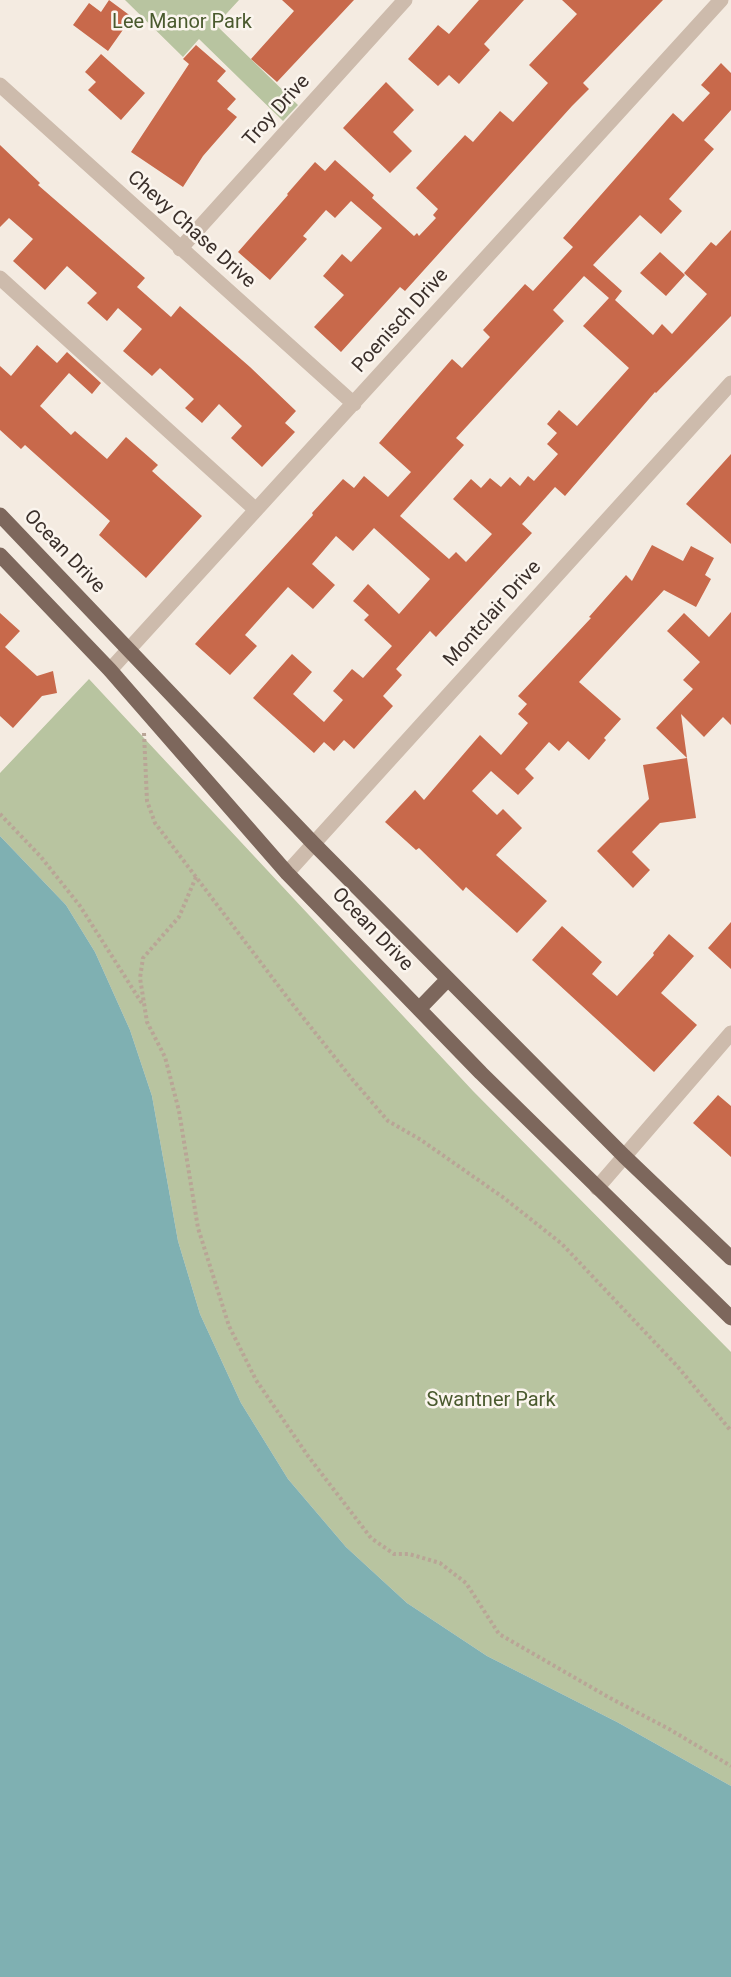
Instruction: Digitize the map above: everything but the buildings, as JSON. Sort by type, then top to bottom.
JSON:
[{"type":"main road","name":"Ocean Drive","points":[[0,515],[313,843],[624,1156],[731,1258]]},
{"type":"main road","name":"Ocean Drive","points":[[0,555],[110,670],[287,873],[597,1188],[731,1318]]},
{"type":"main road","points":[[419,1009],[448,979]]},
{"type":"street","name":"Troy Drive","points":[[180,249],[405,0]]},
{"type":"street","name":"Poenisch Drive","points":[[110,670],[721,0]]},
{"type":"street","name":"Chevy Chase Drive","points":[[0,85],[354,404]]},
{"type":"street","points":[[0,278],[256,510]]},
{"type":"street","name":"Montclair Drive","points":[[287,873],[731,383]]},
{"type":"street","points":[[597,1188],[731,1033]]},
{"type":"path","points":[[144,733],[147,801],[155,823],[352,1079],[388,1120],[421,1140],[504,1198],[562,1244],[678,1367],[731,1431]]},
{"type":"path","points":[[0,814],[41,857],[80,906],[145,1008]]},
{"type":"path","points":[[196,877],[179,916],[143,958],[140,978],[147,1022],[165,1057],[179,1111],[198,1228],[229,1326],[256,1380],[344,1506],[370,1538],[394,1554],[409,1554],[440,1563],[466,1583],[499,1634],[731,1766]]},
{"type":"green space","name":"Lee Manor Park","points":[[125,0],[239,0],[216,25],[298,105],[283,121],[199,39],[183,57]]},
{"type":"green space","name":"Swantner Park","points":[[89,679],[473,1091],[731,1352],[731,1786],[617,1722],[487,1656],[407,1603],[346,1547],[288,1479],[241,1403],[200,1314],[178,1241],[152,1096],[130,1030],[95,952],[66,905],[0,836],[0,773]]},
{"type":"water","points":[[0,836],[66,905],[95,952],[130,1030],[152,1096],[178,1241],[200,1314],[241,1403],[288,1479],[346,1547],[407,1603],[487,1656],[617,1722],[731,1786],[731,1977],[0,1977]]}]
